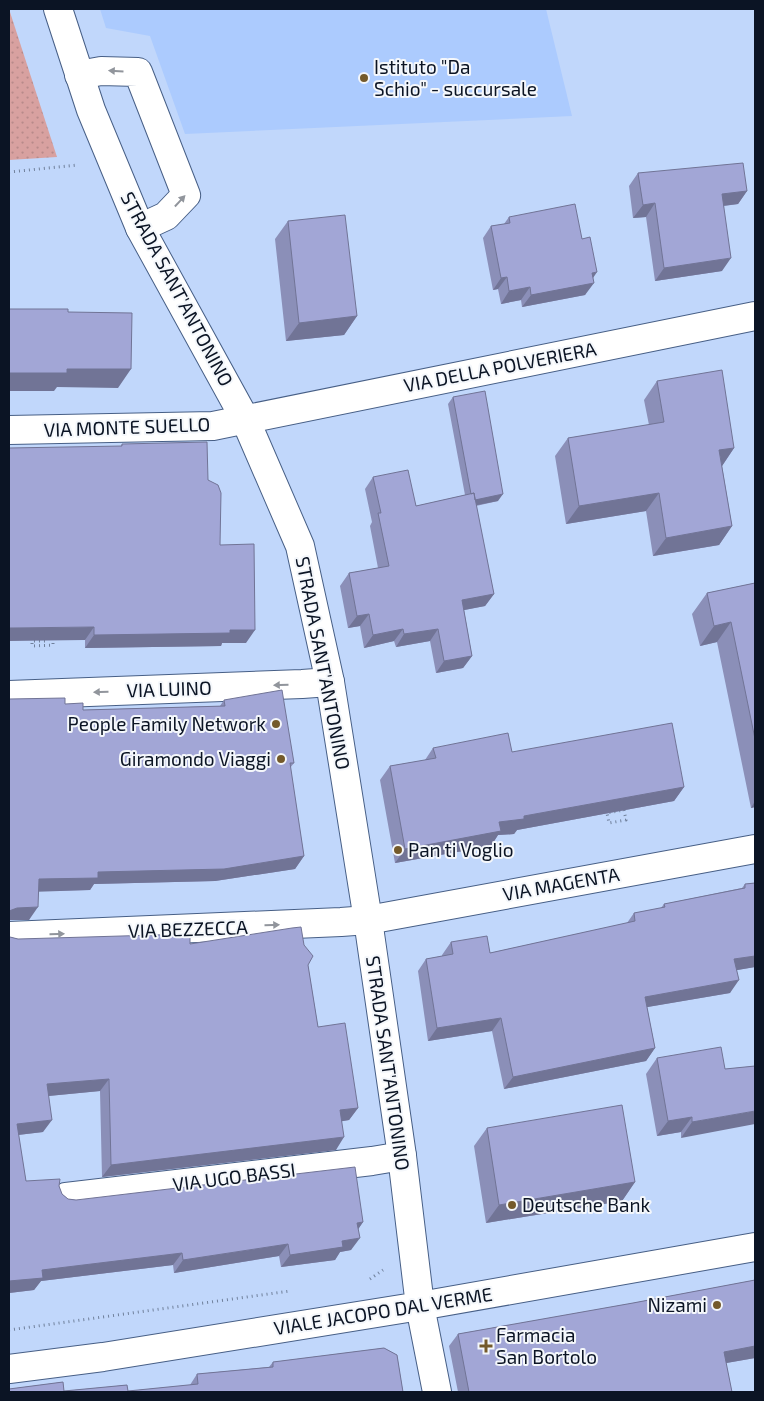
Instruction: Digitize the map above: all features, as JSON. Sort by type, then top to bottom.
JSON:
[{"type":"street","name":"STRADA SANT'ANTONINO","points":[[58,9],[91,110],[140,228],[245,418],[300,546],[330,682],[368,920],[402,1156],[420,1306],[437,1392]]},
{"type":"street","points":[[79,75],[101,71],[138,72],[186,195],[166,216],[140,228]]},
{"type":"street","name":"VIA DELLA POLVERIERA","points":[[245,418],[755,316]]},
{"type":"street","name":"VIA MONTE SUELLO","points":[[9,430],[213,426],[245,418]]},
{"type":"street","name":"VIA LUINO","points":[[9,695],[330,682]]},
{"type":"street","name":"VIA MAGENTA","points":[[368,920],[755,849]]},
{"type":"street","name":"VIA BEZZECCA","points":[[9,936],[368,920]]},
{"type":"street","name":"VIA UGO BASSI","points":[[66,1197],[402,1156]]},
{"type":"street","name":"VIALE JACOPO DAL VERME","points":[[9,1369],[103,1357],[420,1306],[755,1247]]},
{"type":"path","points":[[9,172],[61,167]]},
{"type":"path","points":[[48,618],[53,618],[53,645],[32,646],[32,641],[48,641],[48,618]]},
{"type":"path","points":[[624,810],[626,820],[609,823],[607,812],[624,810]]},
{"type":"path","points":[[369,1280],[385,1269]]},
{"type":"path","points":[[9,1330],[291,1291]]},
{"type":"shaded area","points":[[9,9],[57,157],[9,160]]},
{"type":"shaded area","name":"Istituto \"Da Schio\" - succursale","points":[[100,9],[546,9],[572,116],[185,134],[150,36],[106,28]]},
{"type":"building","points":[[743,163],[747,191],[722,194],[731,258],[664,268],[655,203],[643,205],[638,173]]},
{"type":"building","points":[[575,204],[582,239],[590,237],[597,272],[592,273],[594,283],[531,295],[530,287],[509,291],[507,277],[501,278],[491,226],[510,223],[509,217]]},
{"type":"building","points":[[345,215],[357,316],[299,323],[288,221]]},
{"type":"building","points":[[9,309],[68,309],[68,312],[132,313],[131,369],[67,369],[67,373],[9,373]]},
{"type":"building","points":[[722,370],[734,448],[719,450],[732,526],[666,538],[659,493],[579,506],[568,438],[664,422],[657,381]]},
{"type":"building","points":[[485,391],[503,494],[475,500],[474,493],[471,494],[453,397]]},
{"type":"building","points":[[207,442],[208,480],[218,485],[221,493],[220,545],[254,544],[255,630],[230,630],[230,633],[94,635],[94,627],[9,628],[9,448]]},
{"type":"building","points":[[408,470],[416,506],[474,493],[494,594],[462,600],[472,656],[444,661],[438,629],[404,634],[403,629],[373,635],[369,614],[357,616],[349,573],[389,566],[378,513],[381,513],[373,477]]},
{"type":"building","points":[[755,583],[755,739],[731,622],[714,626],[707,593]]},
{"type":"building","points":[[282,690],[294,763],[290,763],[304,856],[224,869],[98,872],[98,878],[39,879],[38,907],[17,908],[9,911],[9,699],[65,698],[65,704],[83,703],[83,710],[225,706],[224,700]]},
{"type":"building","points":[[672,723],[684,787],[524,816],[524,819],[499,822],[501,831],[405,849],[390,766],[436,758],[433,748],[508,733],[512,752]]},
{"type":"building","points":[[755,883],[755,956],[734,959],[739,980],[645,997],[655,1048],[513,1077],[501,1018],[437,1028],[426,959],[453,954],[451,942],[487,936],[490,953],[635,921],[634,913],[665,907],[664,904],[745,888],[745,884]]},
{"type":"building","points":[[301,927],[304,945],[313,956],[308,965],[318,1027],[345,1023],[358,1108],[340,1110],[344,1137],[111,1165],[109,1079],[47,1084],[52,1120],[17,1124],[26,1181],[60,1179],[59,1186],[62,1194],[68,1199],[76,1200],[355,1167],[363,1222],[357,1223],[360,1238],[342,1241],[343,1247],[290,1255],[288,1244],[183,1260],[182,1253],[42,1270],[43,1278],[9,1281],[9,936],[18,939],[190,934],[190,944]]},
{"type":"building","points":[[721,1047],[725,1069],[755,1066],[755,1111],[692,1122],[692,1117],[668,1121],[657,1058]]},
{"type":"building","points":[[622,1105],[635,1182],[499,1205],[487,1128]]},
{"type":"building","points":[[755,1280],[755,1346],[724,1352],[732,1392],[469,1392],[458,1334]]},
{"type":"building","points":[[384,1348],[397,1355],[403,1392],[9,1392],[9,1389],[63,1382],[64,1391],[127,1385],[128,1391],[198,1384],[197,1374],[273,1367],[273,1362]]},
{"type":"place","name":"Istituto \"Da Schio\" - succursale","points":[[364,78]]},
{"type":"place","name":"People Family Network","points":[[276,724]]},
{"type":"place","name":"Giramondo Viaggi","points":[[281,759]]},
{"type":"place","name":"Pan ti Voglio","points":[[398,850]]},
{"type":"place","name":"Deutsche Bank","points":[[512,1205]]},
{"type":"place","name":"Nizami","points":[[717,1305]]},
{"type":"place","name":"Farmacia San Bortolo","points":[[486,1346]]}]
